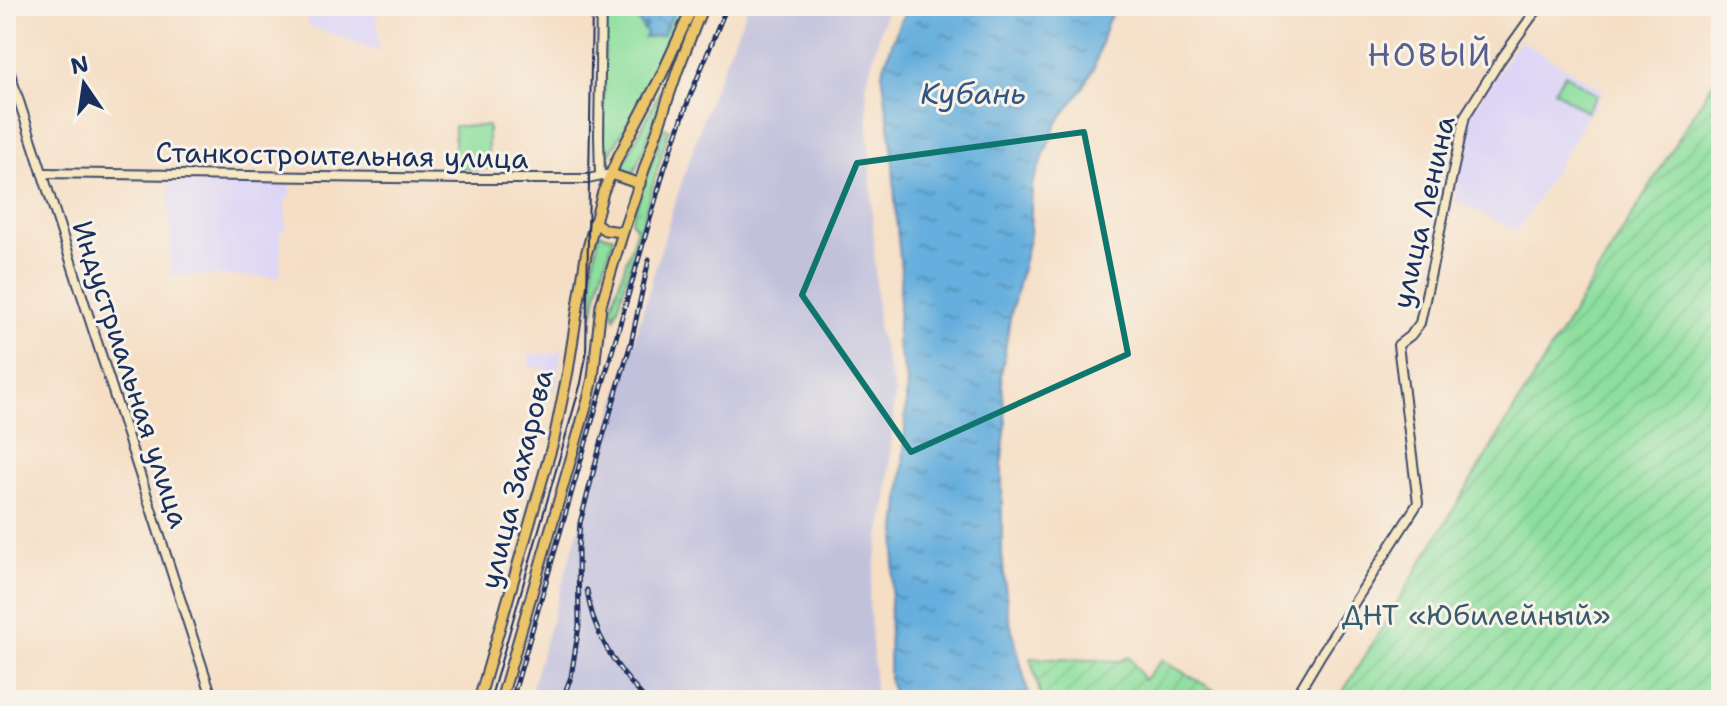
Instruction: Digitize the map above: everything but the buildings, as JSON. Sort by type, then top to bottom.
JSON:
[{"type":"main road","points":[[606,174],[661,76],[693,6]]},
{"type":"main road","name":"улица Захарова","points":[[501,700],[588,400],[601,305],[678,69],[703,6]]},
{"type":"main road","name":"Станкостроительная улица","points":[[606,174],[640,184]]},
{"type":"main road","name":"улица Захарова","points":[[479,700],[554,439],[586,255],[606,174]]},
{"type":"main road","points":[[594,222],[605,230],[623,232]]},
{"type":"street","name":"улица Захарова","points":[[601,6],[599,136],[606,174]]},
{"type":"street","name":"улица Ленина","points":[[1294,700],[1418,503],[1398,345],[1420,323],[1465,116],[1499,62],[1541,6]]},
{"type":"street","name":"Индустриальная улица","points":[[6,61],[213,700]]},
{"type":"street","name":"Станкостроительная улица","points":[[42,173],[448,179],[588,179],[606,174]]},
{"type":"highlighted area","points":[[1084,132],[1128,354],[911,452],[802,295],[857,163]]},
{"type":"shaded area","points":[[307,6],[377,6],[379,51],[307,25]]},
{"type":"shaded area","points":[[748,6],[887,6],[866,84],[878,328],[895,393],[887,500],[869,598],[876,700],[528,700],[674,205],[711,96]]},
{"type":"shaded area","points":[[1519,40],[1604,90],[1517,232],[1455,200],[1469,117]]},
{"type":"shaded area","points":[[169,183],[290,185],[290,198],[285,199],[286,230],[281,230],[280,277],[171,275]]},
{"type":"shaded area","points":[[558,349],[562,350],[556,389],[547,388],[546,369],[529,368],[529,354],[557,354]]},
{"type":"green space","points":[[605,6],[627,6],[642,26],[645,24],[662,35],[678,6],[686,6],[645,95],[607,158],[603,155]]},
{"type":"green space","points":[[686,33],[636,168],[633,173],[627,173],[624,163]]},
{"type":"green space","name":"ДНТ «Юбилейный»","points":[[1721,69],[1721,700],[1338,700]]},
{"type":"green space","points":[[1565,74],[1597,95],[1586,112],[1554,90]]},
{"type":"green space","points":[[454,126],[488,126],[488,169],[454,169]]},
{"type":"green space","points":[[664,128],[669,129],[615,318],[611,309],[637,228],[631,221]]},
{"type":"green space","points":[[599,233],[614,237],[600,280],[593,316],[593,266]]},
{"type":"green space","points":[[1129,657],[1144,680],[1162,660],[1231,700],[1042,700],[1030,658],[1121,661]]},
{"type":"water","points":[[627,6],[678,6],[662,35],[644,38],[647,33],[643,29],[647,26],[642,27],[638,19],[635,20],[634,12]]},
{"type":"water","name":"Кубань","points":[[911,6],[1116,6],[1107,23],[1094,68],[1057,123],[1032,185],[1030,235],[1010,318],[1001,376],[1006,423],[1002,459],[1002,554],[1008,614],[1030,700],[896,700],[889,681],[890,603],[903,469],[907,382],[897,343],[901,269],[892,147],[882,72],[900,21]]},
{"type":"tram line","points":[[490,700],[581,383],[586,356],[592,6]]},
{"type":"railway","points":[[512,700],[665,167],[727,6]]},
{"type":"railway","points":[[562,700],[571,677],[579,626],[580,523],[631,343],[649,259]]},
{"type":"railway","points":[[587,590],[600,636],[625,676],[646,700]]},
{"type":"district","name":"НОВЫЙ","points":[[1430,55]]}]
